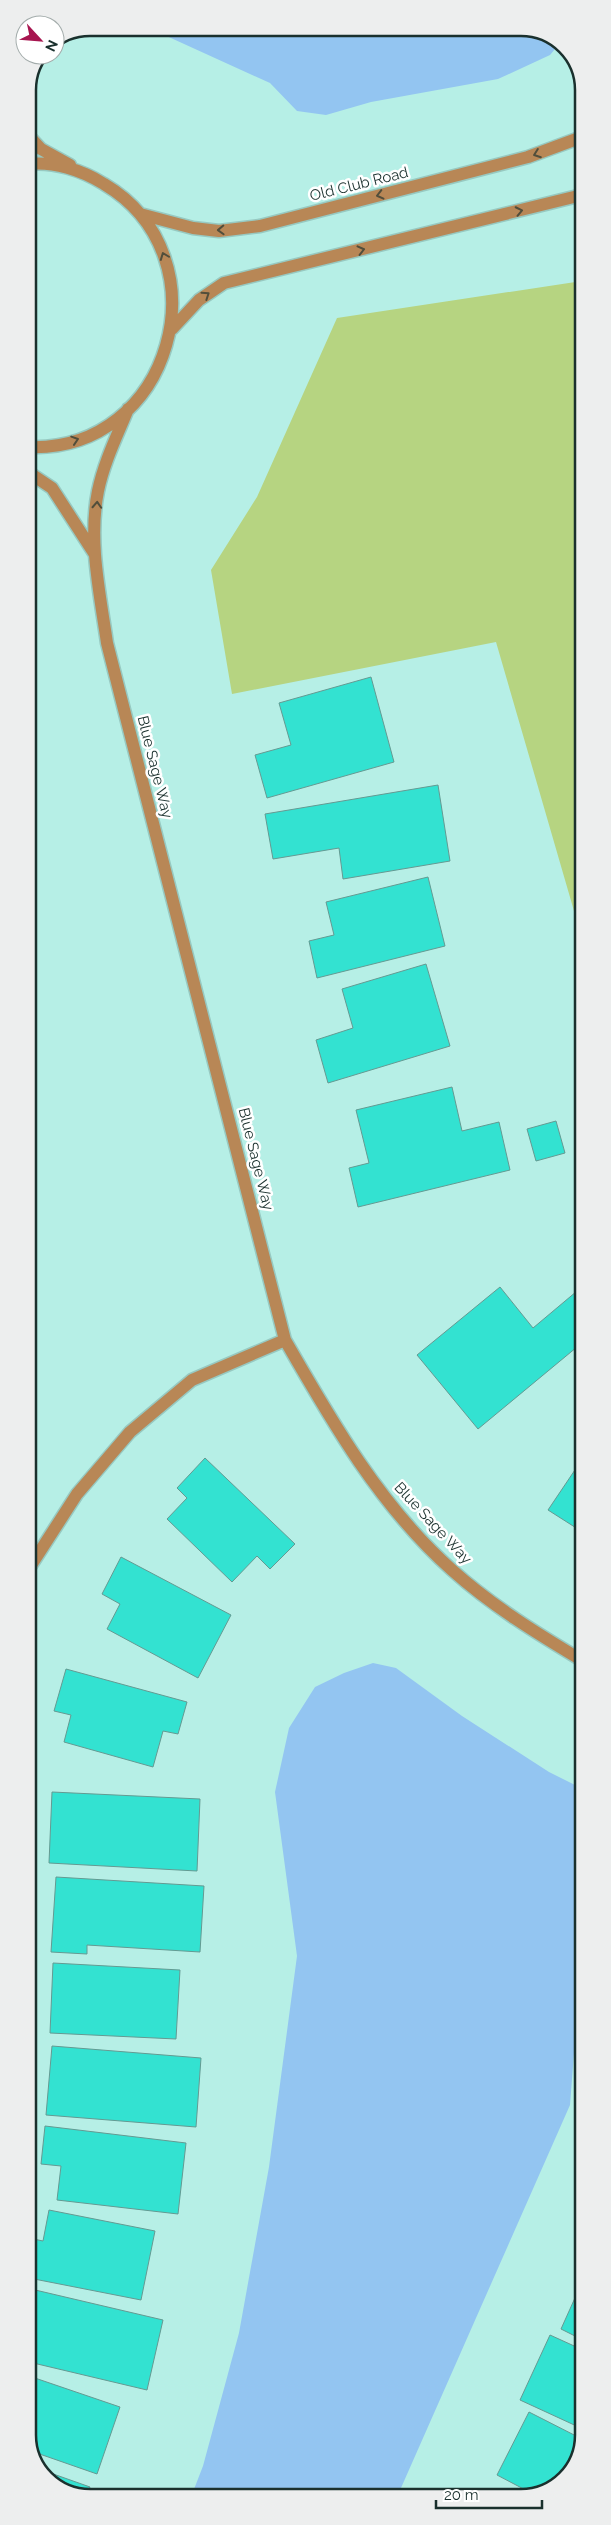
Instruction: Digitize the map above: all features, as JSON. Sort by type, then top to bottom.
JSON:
[{"type":"street","name":"Old Club Road","points":[[140,214],[193,228],[219,231],[260,226],[528,157],[575,140]]},
{"type":"street","points":[[36,144],[41,150],[92,176],[118,192],[140,214],[157,239],[168,268],[174,298],[172,329],[163,359],[148,386],[128,409],[104,428],[76,441],[36,448]]},
{"type":"street","points":[[36,164],[63,166],[92,176]]},
{"type":"street","points":[[172,329],[199,300],[224,283],[575,197]]},
{"type":"street","name":"Blue Sage Way","points":[[128,409],[109,454],[98,492],[94,553],[107,643],[285,1340],[336,1428],[390,1504],[452,1570],[529,1629],[575,1656]]},
{"type":"street","name":"Blue Sage Way","points":[[36,477],[52,488],[94,553]]},
{"type":"street","points":[[36,1558],[77,1494],[130,1432],[192,1380],[285,1340]]},
{"type":"green space","points":[[575,282],[575,914],[496,642],[232,694],[211,570],[257,497],[337,318]]},
{"type":"water","points":[[167,36],[524,36],[542,40],[555,49],[550,55],[498,79],[371,102],[326,115],[297,111],[270,83]]},
{"type":"water","points":[[373,1663],[396,1668],[462,1716],[549,1772],[575,1785],[575,2040],[570,2105],[401,2489],[194,2489],[203,2466],[239,2333],[269,2167],[297,1956],[275,1792],[289,1728],[315,1687],[344,1673]]},
{"type":"building","points":[[371,677],[394,762],[267,798],[255,755],[291,745],[279,703]]},
{"type":"building","points":[[438,785],[450,861],[343,879],[339,848],[273,859],[265,814]]},
{"type":"building","points":[[428,877],[445,946],[317,978],[309,941],[334,935],[326,902]]},
{"type":"building","points":[[426,964],[450,1046],[328,1083],[316,1040],[353,1028],[342,989]]},
{"type":"building","points":[[452,1087],[462,1131],[499,1122],[510,1170],[358,1207],[349,1168],[369,1163],[356,1110]]},
{"type":"building","points":[[556,1121],[565,1153],[536,1161],[527,1129]]},
{"type":"building","points":[[500,1287],[533,1328],[575,1293],[575,1349],[478,1429],[417,1355]]},
{"type":"building","points":[[205,1458],[295,1544],[270,1569],[257,1556],[232,1582],[167,1519],[187,1498],[177,1488]]},
{"type":"building","points":[[575,1470],[575,1527],[548,1510]]},
{"type":"building","points":[[121,1557],[231,1615],[198,1678],[107,1629],[120,1604],[102,1594]]},
{"type":"building","points":[[66,1669],[187,1702],[178,1734],[163,1731],[153,1767],[64,1742],[71,1715],[54,1711]]},
{"type":"building","points":[[52,1792],[200,1799],[197,1871],[49,1863]]},
{"type":"building","points":[[56,1877],[204,1886],[200,1952],[87,1945],[87,1954],[51,1952]]},
{"type":"building","points":[[53,1963],[180,1970],[176,2039],[50,2033]]},
{"type":"building","points":[[52,2046],[201,2058],[196,2127],[46,2115]]},
{"type":"building","points":[[45,2126],[186,2143],[178,2214],[57,2200],[61,2166],[41,2164]]},
{"type":"building","points":[[49,2210],[155,2231],[141,2300],[36,2279],[36,2240],[43,2241]]},
{"type":"building","points":[[36,2290],[163,2320],[147,2390],[36,2364]]},
{"type":"building","points":[[575,2298],[575,2336],[561,2329]]},
{"type":"building","points":[[550,2335],[575,2346],[575,2425],[520,2400]]},
{"type":"building","points":[[36,2378],[120,2407],[97,2474],[39,2454],[36,2435]]},
{"type":"building","points":[[529,2412],[575,2435],[571,2456],[566,2465],[548,2482],[523,2489],[497,2475]]},
{"type":"building","points":[[54,2474],[90,2487],[87,2489],[69,2485]]}]
